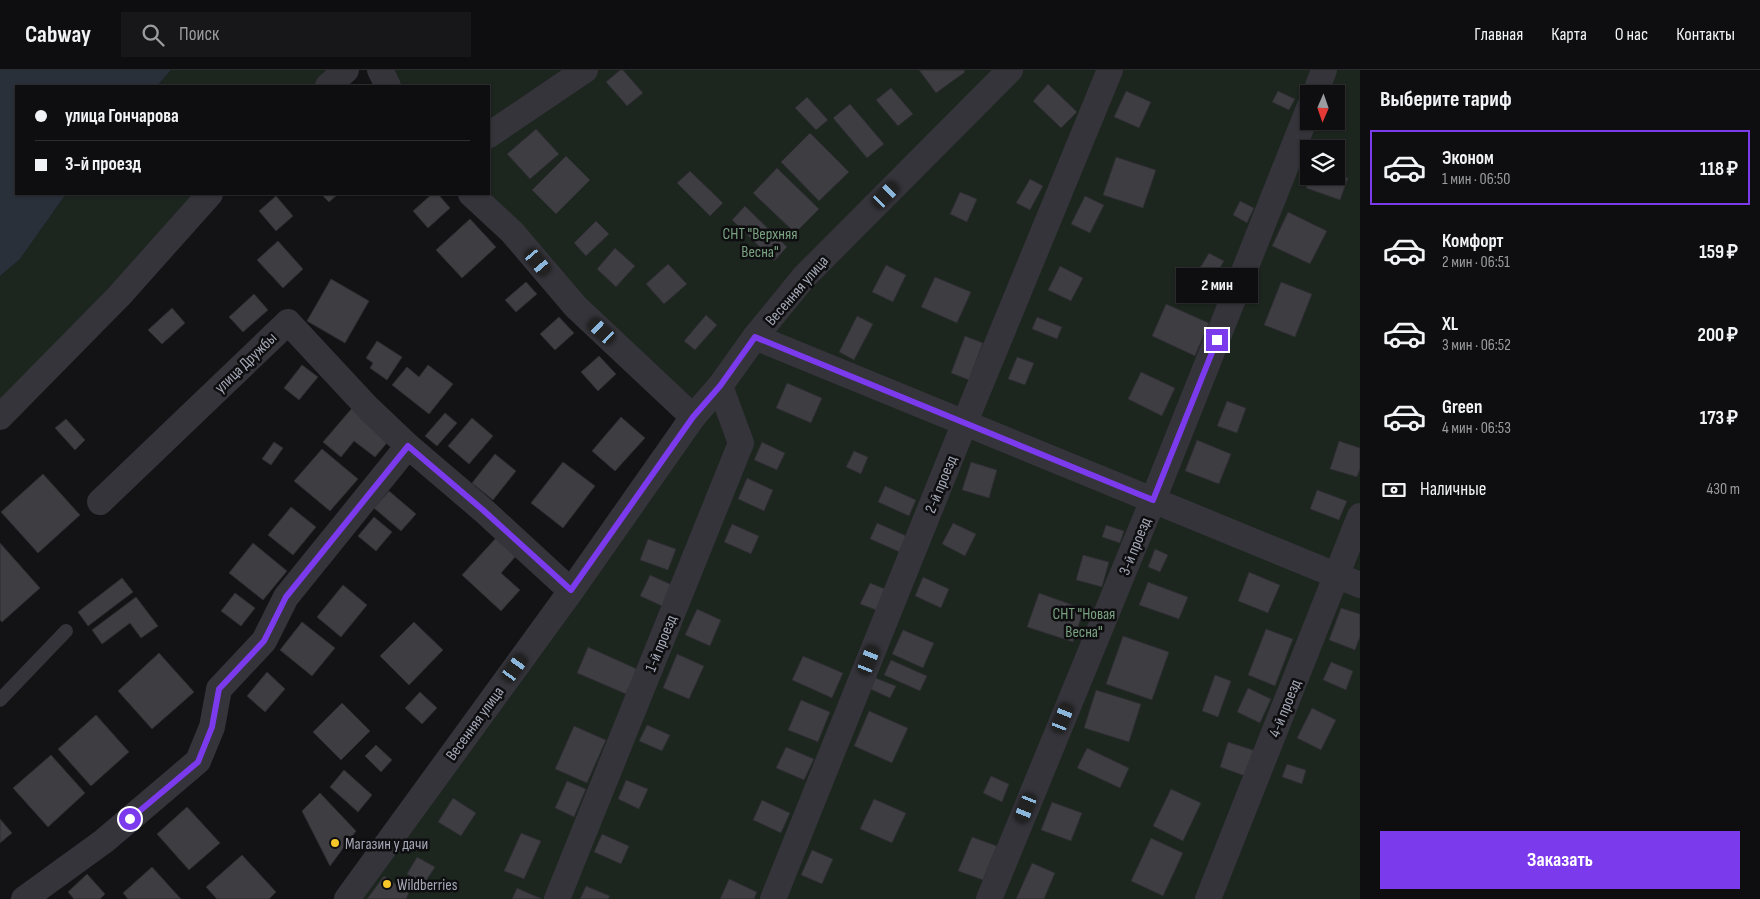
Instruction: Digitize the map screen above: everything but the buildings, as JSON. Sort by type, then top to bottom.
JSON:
[{"type":"street","points":[[329,85],[346,70]]},
{"type":"street","points":[[380,70],[388,85]]},
{"type":"street","points":[[490,134],[585,70]]},
{"type":"street","name":"Весенняя улица","points":[[347,899],[571,590],[693,417],[720,386],[755,337],[804,277],[1010,70]]},
{"type":"street","name":"2-й проезд","points":[[773,899],[965,422],[1110,70]]},
{"type":"street","points":[[1318,85],[1324,70]]},
{"type":"street","name":"3-й проезд","points":[[988,899],[1153,500],[1300,130]]},
{"type":"street","points":[[0,417],[119,296],[209,195]]},
{"type":"street","points":[[472,195],[512,232],[576,307],[693,417]]},
{"type":"street","name":"улица Дружбы","points":[[100,502],[288,322],[368,408],[408,446],[483,510],[571,590]]},
{"type":"street","points":[[755,337],[1360,585]]},
{"type":"street","name":"1-й проезд","points":[[558,899],[740,443],[720,386]]},
{"type":"street","points":[[24,899],[104,842],[198,762],[212,727],[219,689],[264,641],[286,597],[408,446]]},
{"type":"street","name":"4-й проезд","points":[[1208,899],[1360,516]]},
{"type":"lane","points":[[0,700],[66,631]]},
{"type":"green space","points":[[171,70],[346,70],[329,85],[158,85]]},
{"type":"green space","name":"СНТ \"Новая Весна\"","points":[[380,70],[1360,70],[1360,899],[347,899],[693,417],[490,195],[490,85],[388,85]]},
{"type":"green space","points":[[65,195],[209,195],[0,417],[0,276],[20,259]]},
{"type":"shaded area","points":[[0,70],[171,70],[158,85],[15,85],[15,195],[65,195],[20,259],[0,276]]},
{"type":"place","name":"Магазин у дачи","points":[[335,843]]},
{"type":"place","name":"Wildberries","points":[[387,884]]},
{"type":"route","points":[[130,819],[198,762],[212,727],[219,689],[264,641],[286,597],[408,446],[483,510],[571,590],[693,417],[720,386],[755,337],[1153,500],[1217,340]]},
{"type":"park label","name":"СНТ \"Верхняя Весна\"","points":[[760,242]]}]
